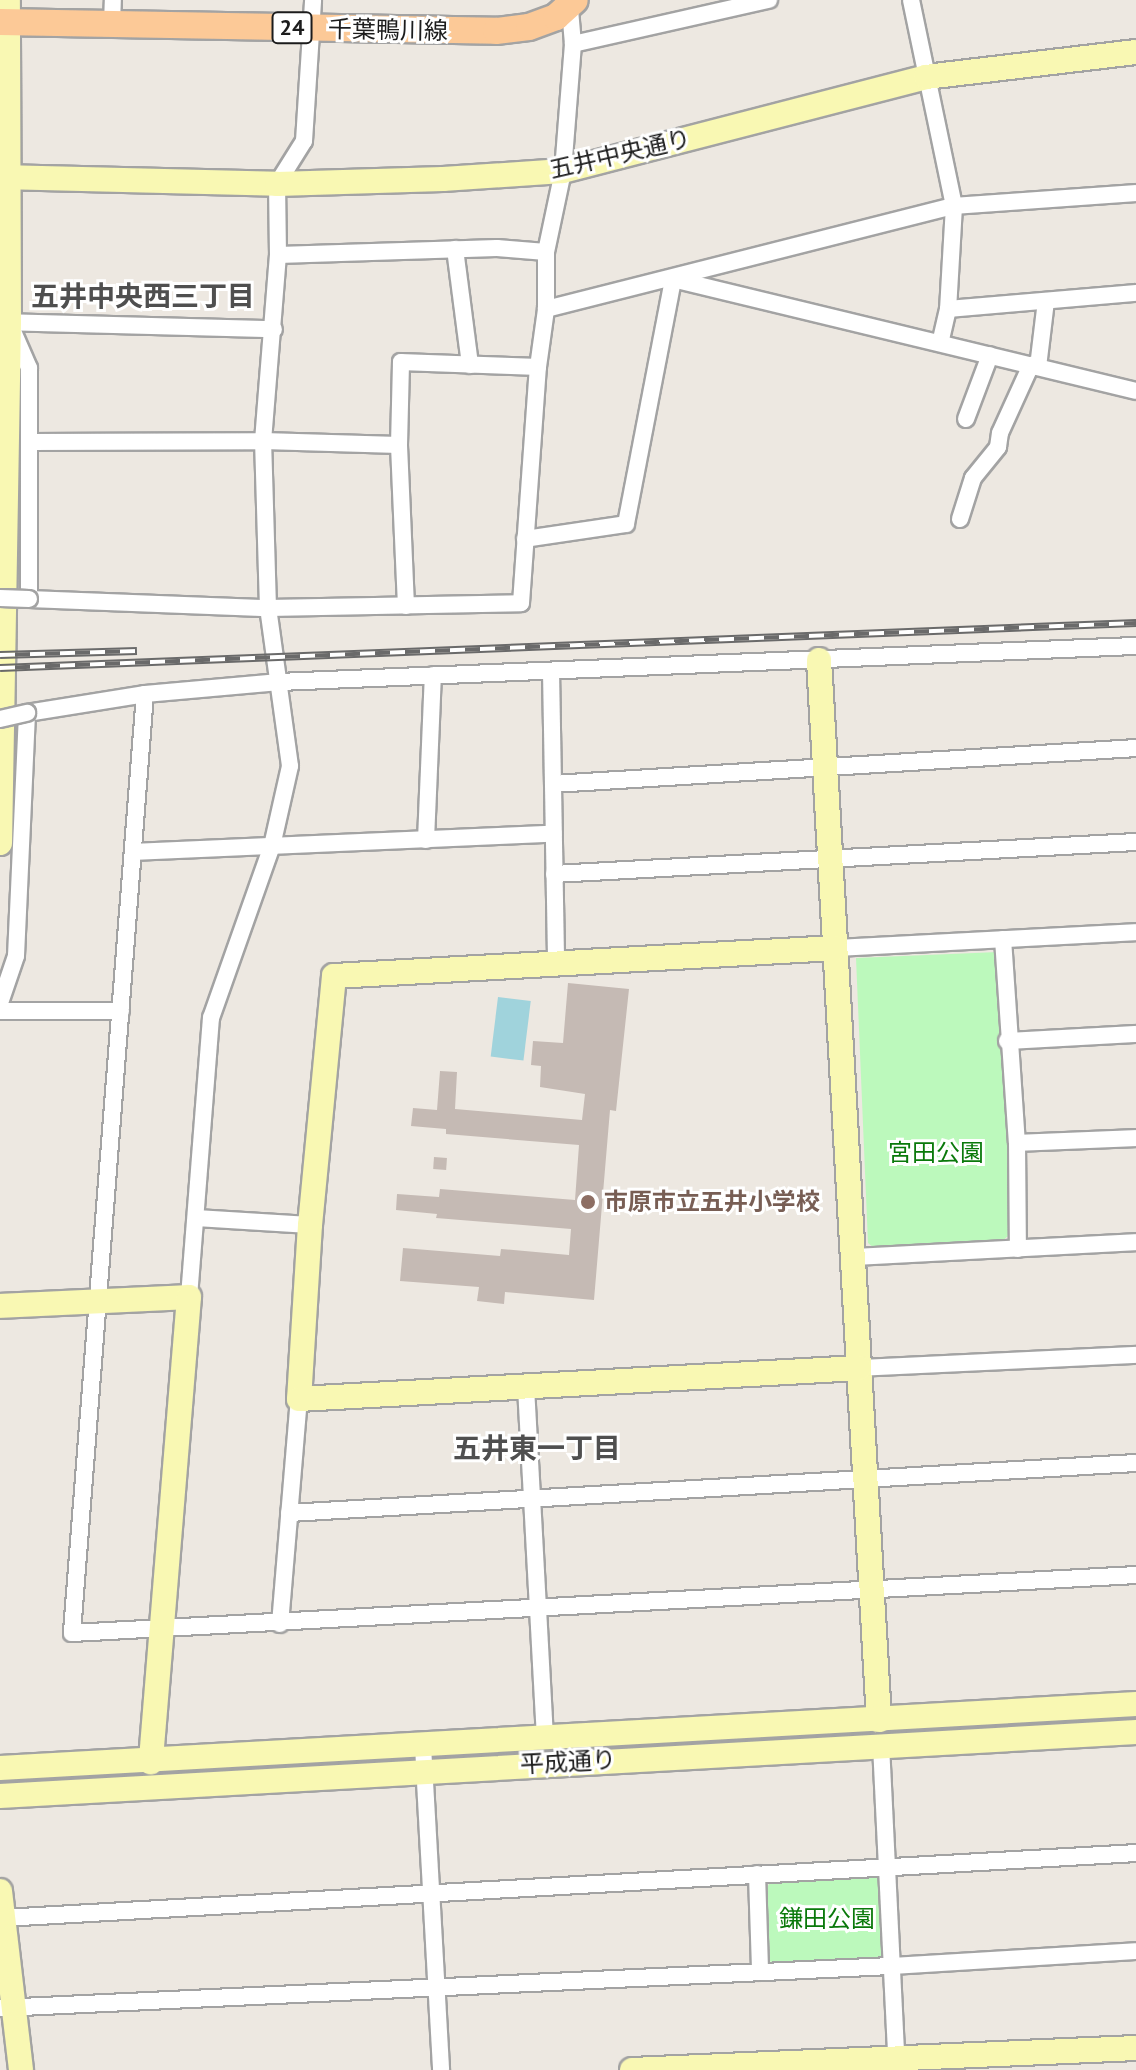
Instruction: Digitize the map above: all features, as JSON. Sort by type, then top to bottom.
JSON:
[{"type":"main road","name":"千葉鴨川線","points":[[5,14],[113,12],[312,28],[496,31],[529,27],[556,17],[572,3]]},
{"type":"street","points":[[151,1762],[211,1018],[272,846],[290,766],[268,608],[263,441],[274,329],[278,255],[277,184],[304,141],[313,0]]},
{"type":"street","points":[[573,44],[738,3],[769,0]]},
{"type":"street","points":[[911,0],[954,206],[948,309],[940,343]]},
{"type":"street","points":[[0,598],[268,608],[521,603],[538,367],[546,309],[546,252],[563,171],[573,44],[572,3]]},
{"type":"street","points":[[0,843],[5,14]]},
{"type":"street","name":"五井中央通り","points":[[5,177],[277,184],[443,179],[563,171],[926,77],[1136,52]]},
{"type":"street","points":[[546,309],[954,206],[1136,193]]},
{"type":"street","points":[[278,255],[455,249],[546,252]]},
{"type":"street","points":[[455,249],[470,365]]},
{"type":"street","points":[[673,279],[1136,391]]},
{"type":"street","points":[[525,539],[626,524],[673,279]]},
{"type":"street","points":[[948,309],[1136,293]]},
{"type":"street","points":[[960,519],[973,478],[998,447],[1000,433],[1034,366],[1046,301]]},
{"type":"street","points":[[3,328],[274,329]]},
{"type":"street","points":[[3,328],[29,368],[29,599]]},
{"type":"street","points":[[966,419],[990,355]]},
{"type":"street","points":[[406,606],[399,445],[401,362],[538,367]]},
{"type":"street","points":[[30,442],[263,441],[399,445]]},
{"type":"street","points":[[0,719],[145,694],[279,682],[1136,646]]},
{"type":"street","points":[[819,660],[879,1720]]},
{"type":"street","points":[[551,671],[556,964]]},
{"type":"street","points":[[426,840],[433,675]]},
{"type":"street","points":[[145,694],[72,1633],[1136,1575]]},
{"type":"street","points":[[0,1003],[16,956],[27,713]]},
{"type":"street","points":[[553,784],[1136,748]]},
{"type":"street","points":[[134,852],[554,834]]},
{"type":"street","points":[[554,874],[1136,842]]},
{"type":"street","points":[[280,1624],[310,1225],[334,976],[1136,932]]},
{"type":"street","points":[[1003,939],[1007,1041],[1017,1143],[1018,1249]]},
{"type":"street","points":[[0,1011],[121,1011]]},
{"type":"street","points":[[1007,1041],[1136,1034]]},
{"type":"street","points":[[1017,1143],[1136,1138]]},
{"type":"street","points":[[196,1218],[310,1225]]},
{"type":"street","points":[[853,1257],[1136,1242]]},
{"type":"street","points":[[0,1306],[189,1297]]},
{"type":"street","points":[[299,1399],[1136,1355]]},
{"type":"street","points":[[526,1387],[545,1738]]},
{"type":"street","points":[[289,1513],[1136,1463]]},
{"type":"street","name":"平成通り","points":[[0,1796],[423,1758],[545,1738],[1136,1704]]},
{"type":"street","name":"平成通り","points":[[0,1768],[881,1745],[1136,1732]]},
{"type":"street","points":[[881,1745],[896,2057]]},
{"type":"street","points":[[423,1758],[441,2070]]},
{"type":"street","points":[[3,1918],[1136,1853]]},
{"type":"street","points":[[757,1874],[760,1972]]},
{"type":"street","points":[[0,1891],[7,2008],[21,2070]]},
{"type":"street","points":[[7,2008],[892,1966],[1136,1951]]},
{"type":"street","points":[[632,2070],[896,2057],[961,2063],[1136,2048]]},
{"type":"green space","name":"宮田公園","points":[[998,952],[1012,1233],[1003,1240],[874,1248],[868,1243],[856,958]]},
{"type":"green space","name":"鎌田公園","points":[[876,1872],[881,1878],[885,1951],[878,1961],[774,1964],[770,1961],[767,1888],[771,1880]]},
{"type":"water","points":[[498,997],[531,1001],[523,1061],[491,1057]]},
{"type":"building","points":[[568,983],[629,989],[616,1111],[610,1110],[594,1300],[505,1292],[504,1304],[477,1301],[479,1287],[400,1281],[403,1248],[500,1256],[501,1249],[569,1255],[571,1229],[436,1218],[437,1214],[396,1210],[397,1194],[439,1197],[440,1189],[575,1200],[579,1145],[446,1134],[446,1129],[411,1126],[413,1108],[437,1110],[440,1071],[457,1072],[455,1109],[582,1120],[585,1094],[540,1087],[541,1066],[531,1065],[533,1041],[563,1043]]},
{"type":"building","points":[[434,1157],[447,1158],[446,1170],[433,1169]]},
{"type":"railway","points":[[0,668],[1136,623]]},
{"type":"railway","points":[[0,655],[137,651]]},
{"type":"place","name":"市原市立五井小学校","points":[[588,1202]]},
{"type":"district","name":"五井中央西三丁目","points":[[143,296]]},
{"type":"district","name":"五井東一丁目","points":[[537,1448]]}]
